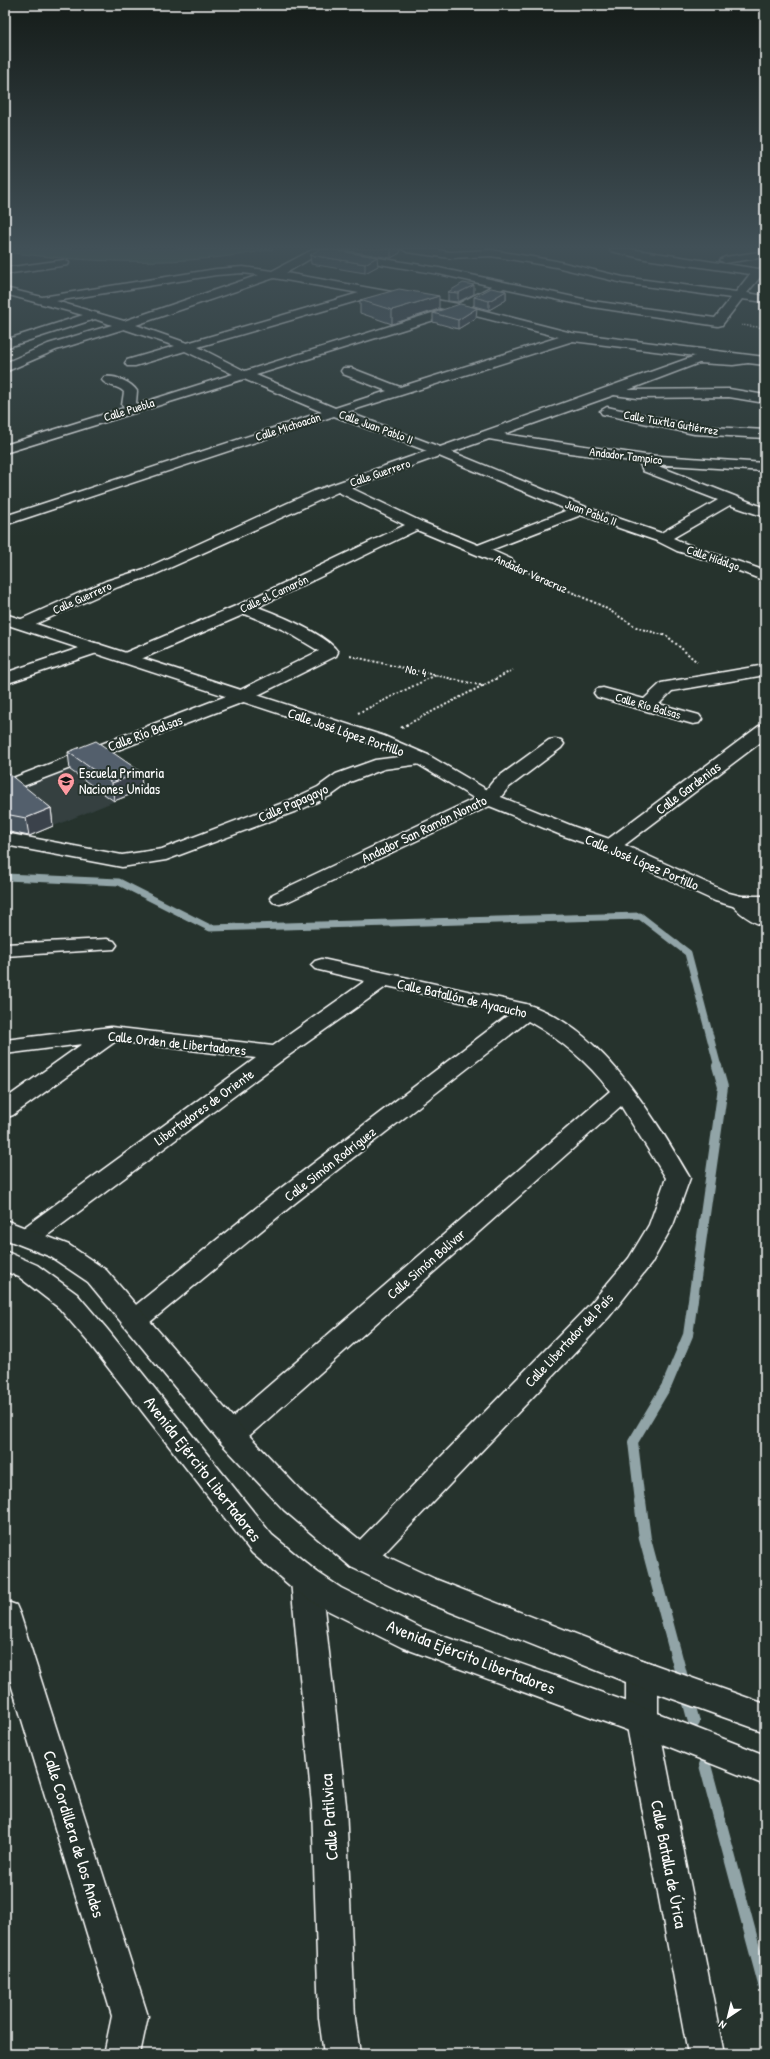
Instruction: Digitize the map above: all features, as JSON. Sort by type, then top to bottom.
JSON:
[{"type":"street","points":[[5,368],[58,345]]},
{"type":"street","points":[[131,363],[188,345]]},
{"type":"street","name":"Calle Puebla","points":[[5,449],[338,345]]},
{"type":"street","name":"Calle Michoacán","points":[[5,521],[334,412],[547,345]]},
{"type":"street","points":[[637,345],[765,361]]},
{"type":"street","name":"Calle Juan Pablo II","points":[[185,346],[242,374],[334,412],[440,452],[521,486]]},
{"type":"street","name":"Calle Guerrero","points":[[23,624],[112,584],[149,572],[319,494],[338,487],[610,392],[698,359],[733,361],[748,359]]},
{"type":"street","points":[[347,371],[399,392]]},
{"type":"street","points":[[108,380],[126,386],[131,391],[129,405],[137,408]]},
{"type":"street","points":[[746,394],[759,386]]},
{"type":"street","points":[[610,392],[633,394],[726,391],[765,399]]},
{"type":"street","name":"Calle Tuxtla Gutiérrez","points":[[633,394],[608,411],[694,430],[765,434]]},
{"type":"street","name":"Andador Tampico","points":[[488,434],[570,449],[645,459],[765,468]]},
{"type":"street","points":[[645,459],[648,468],[765,514]]},
{"type":"street","name":"Juan Pablo II","points":[[521,486],[581,510],[662,538]]},
{"type":"street","name":"Andador Veracruz","points":[[338,487],[417,525],[506,562]]},
{"type":"street","points":[[662,538],[730,499]]},
{"type":"street","points":[[478,550],[581,510]]},
{"type":"street","name":"Calle el Camarón","points":[[128,658],[244,608],[417,525]]},
{"type":"street","name":"Calle Hidalgo","points":[[662,538],[682,548],[726,561],[765,576]]},
{"type":"street","points":[[240,697],[330,652],[312,638],[289,626],[244,608]]},
{"type":"street","name":"Calle José López Portillo","points":[[5,619],[128,658],[240,697],[378,740],[422,759],[489,799],[568,831],[612,846],[722,897],[740,902],[765,902]]},
{"type":"street","points":[[5,680],[94,648]]},
{"type":"street","points":[[647,706],[667,687],[765,670]]},
{"type":"street","name":"Calle Río Balsas","points":[[602,693],[693,719]]},
{"type":"street","name":"Calle Río Balsas","points":[[5,787],[240,697]]},
{"type":"street","name":"Calle Gardenias","points":[[612,846],[765,730]]},
{"type":"street","name":"Andador San Ramón Nonato","points":[[280,898],[489,799],[500,784],[555,744]]},
{"type":"street","name":"Calle Papagayo","points":[[5,839],[122,861],[166,854],[295,805],[325,791],[343,778],[381,764],[422,759]]},
{"type":"street","points":[[740,902],[765,920]]},
{"type":"street","points":[[5,950],[107,945]]},
{"type":"street","name":"Calle Batallón de Ayacucho","points":[[322,965],[381,980],[451,992],[527,1011],[562,1030],[600,1063],[622,1092]]},
{"type":"street","name":"Libertadores de Oriente","points":[[16,1233],[381,980]]},
{"type":"street","name":"Calle Simón Rodríguez","points":[[135,1320],[286,1197],[527,1011]]},
{"type":"street","points":[[5,1110],[111,1034]]},
{"type":"street","name":"Calle Orden de Libertadores","points":[[5,1047],[111,1034],[277,1053]]},
{"type":"street","name":"Calle Simón Bolívar","points":[[231,1435],[622,1092]]},
{"type":"street","name":"Calle Libertador del País","points":[[361,1558],[600,1310],[638,1264],[661,1225],[678,1178],[650,1129],[622,1092]]},
{"type":"street","points":[[16,1233],[60,1251],[97,1276],[231,1435],[294,1502],[361,1558],[424,1588],[642,1674],[765,1718]]},
{"type":"street","name":"Avenida Ejército Libertadores","points":[[5,1260],[28,1271],[68,1301],[98,1336],[262,1544],[306,1581],[330,1597],[412,1638],[642,1720],[765,1770]]},
{"type":"street","name":"Calle Patilvica","points":[[306,1581],[329,1805],[337,2018],[342,2054]]},
{"type":"street","name":"Calle Cordillera de los Andes","points":[[5,1614],[130,2016],[122,2054]]},
{"type":"street","name":"Calle Batalla de Úrica","points":[[642,1674],[642,1720],[706,2054]]},
{"type":"path","name":"Andador Veracruz","points":[[506,562],[602,606],[638,628],[667,636],[692,656],[712,679]]},
{"type":"path","name":"No. 4","points":[[330,652],[484,686]]},
{"type":"path","points":[[378,740],[513,670]]},
{"type":"path","points":[[332,725],[436,675]]},
{"type":"shaded area","name":"Escuela Primaria Naciones Unidas","points":[[94,756],[142,790],[17,841],[5,831],[5,791]]},
{"type":"building","points":[[96,741],[141,772],[112,783],[68,752]]},
{"type":"building","points":[[9,774],[51,808],[26,818],[5,814],[5,776]]},
{"type":"waterway","points":[[5,877],[119,882],[210,928],[640,916],[688,953],[718,1067]]},
{"type":"waterway","points":[[640,1502],[633,1442],[667,1385],[688,1335],[723,1087],[717,1066]]},
{"type":"waterway","points":[[640,1501],[645,1539],[684,1685]]},
{"type":"waterway","points":[[687,1696],[694,1722]]},
{"type":"waterway","points":[[705,1765],[765,1988]]},
{"type":"place","name":"Escuela Primaria Naciones Unidas","points":[[66,796]]}]
